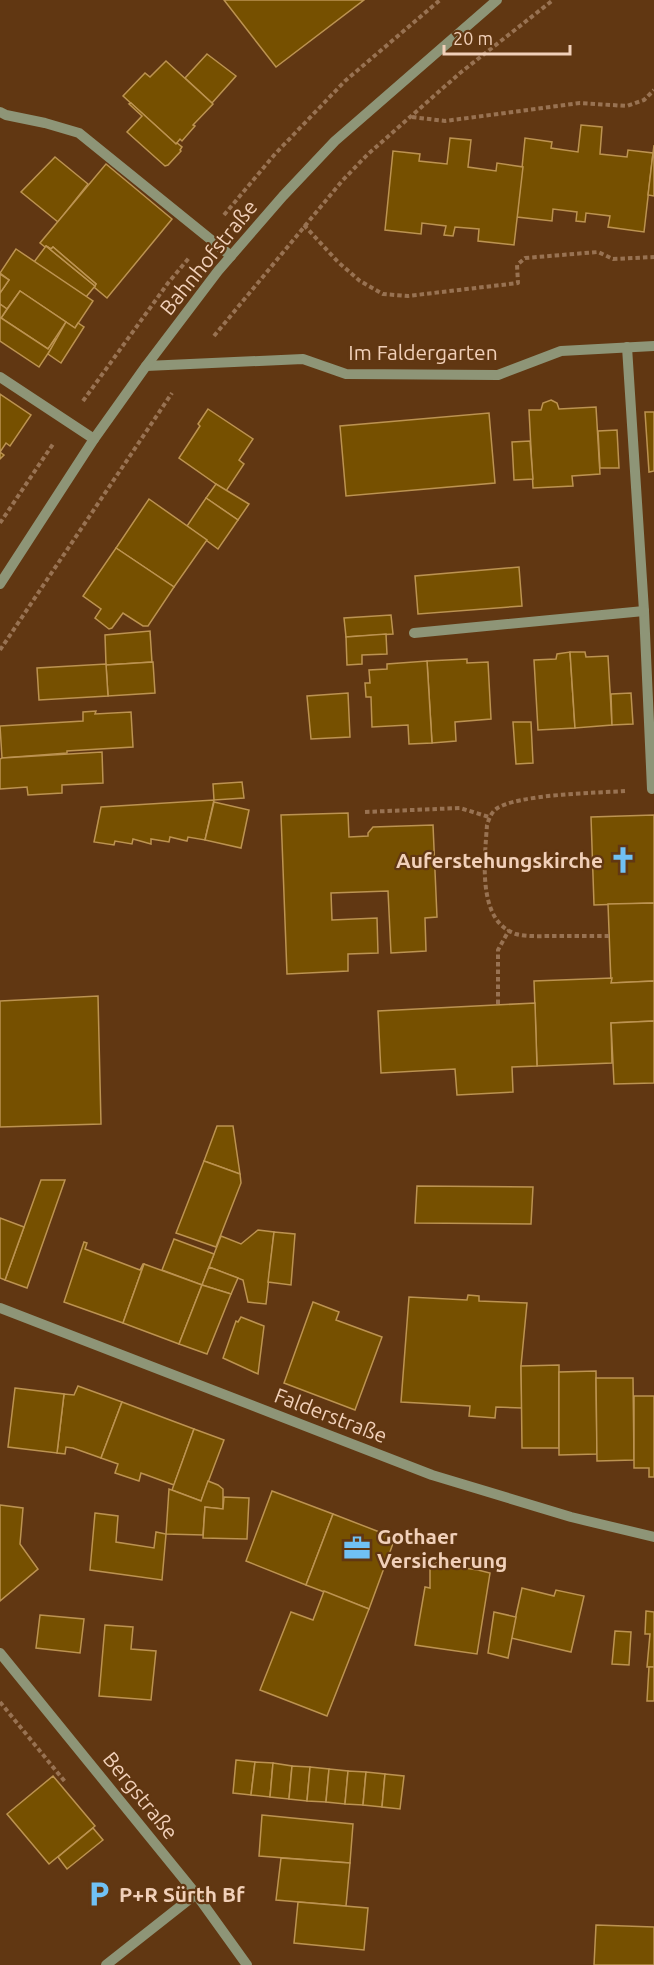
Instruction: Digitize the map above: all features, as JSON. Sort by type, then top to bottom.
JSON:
[{"type":"street","name":"Bahnhofstraße","points":[[0,584],[94,439],[146,366],[231,256],[335,141],[497,0]]},
{"type":"street","points":[[0,112],[79,133],[231,256]]},
{"type":"street","name":"Im Faldergarten","points":[[146,366],[303,359],[346,374],[498,375],[561,351],[654,346]]},
{"type":"street","points":[[627,347],[644,611],[652,789]]},
{"type":"street","points":[[0,377],[94,439]]},
{"type":"street","points":[[414,633],[644,611]]},
{"type":"street","name":"Falderstraße","points":[[0,1308],[432,1475],[571,1517],[654,1537]]},
{"type":"street","name":"Bergstraße","points":[[0,1653],[196,1894],[247,1965]]},
{"type":"street","points":[[106,1965],[196,1894]]},
{"type":"path","points":[[0,650],[192,364],[304,225],[367,155],[460,74],[553,0]]},
{"type":"path","points":[[411,117],[445,121],[580,103],[627,106],[644,100],[654,90]]},
{"type":"path","points":[[304,225],[352,275],[383,294],[408,296],[518,283],[518,265],[525,258],[598,252],[613,259],[654,257]]},
{"type":"path","points":[[609,936],[516,934],[501,925],[490,911],[486,888],[485,851],[489,817],[496,809],[530,798],[652,789]]},
{"type":"path","points":[[365,812],[460,808],[489,817]]},
{"type":"path","points":[[498,1005],[498,950],[509,930]]},
{"type":"building","points":[[224,0],[364,0],[276,67]]},
{"type":"building","points":[[207,54],[236,76],[212,103],[185,78]]},
{"type":"building","points":[[166,61],[213,104],[193,125],[195,126],[182,141],[180,139],[176,144],[123,96],[145,73],[150,77]]},
{"type":"building","points":[[131,103],[182,147],[168,165],[165,166],[127,132],[142,116],[129,104]]},
{"type":"building","points":[[581,125],[602,127],[600,154],[627,157],[628,150],[653,153],[644,232],[608,227],[610,216],[586,213],[585,222],[576,221],[577,212],[553,209],[552,221],[517,217],[525,138],[552,142],[551,148],[578,152]]},
{"type":"building","points":[[450,138],[471,140],[468,167],[496,171],[497,163],[523,167],[514,245],[478,241],[479,229],[455,227],[453,236],[444,235],[446,226],[422,223],[421,234],[385,230],[393,151],[420,154],[419,161],[447,164]]},
{"type":"building","points":[[654,145],[654,196],[648,195]]},
{"type":"building","points":[[55,157],[88,184],[58,222],[21,192]]},
{"type":"building","points":[[106,164],[172,219],[107,298],[94,287],[96,284],[53,247],[51,249],[40,243]]},
{"type":"building","points":[[46,246],[95,286],[86,297],[34,262]]},
{"type":"building","points":[[46,246],[51,249],[53,247],[96,284],[95,286]]},
{"type":"building","points":[[16,249],[93,301],[75,328],[20,291],[7,309],[0,304],[0,293],[9,280],[0,273]]},
{"type":"building","points":[[0,274],[9,280],[0,293]]},
{"type":"building","points":[[20,291],[66,322],[48,349],[1,318]]},
{"type":"building","points":[[0,304],[7,309],[1,318],[48,349],[55,339],[57,340],[39,367],[0,341]]},
{"type":"building","points":[[66,322],[75,328],[78,323],[84,327],[61,363],[48,354]]},
{"type":"building","points":[[0,394],[31,415],[10,446],[6,443],[0,452]]},
{"type":"building","points":[[551,400],[557,403],[559,409],[596,407],[600,474],[572,476],[573,486],[533,488],[529,410],[541,410],[543,403]]},
{"type":"building","points":[[208,409],[253,439],[239,460],[244,464],[226,491],[179,458]]},
{"type":"building","points":[[645,412],[654,412],[654,471],[649,472]]},
{"type":"building","points":[[489,413],[495,483],[346,496],[340,426]]},
{"type":"building","points":[[617,430],[619,468],[600,468],[598,431]]},
{"type":"building","points":[[530,441],[533,479],[514,480],[512,442]]},
{"type":"building","points":[[216,484],[249,504],[238,520],[206,498]]},
{"type":"building","points":[[206,498],[238,520],[218,549],[187,526]]},
{"type":"building","points":[[149,499],[207,540],[174,587],[116,548]]},
{"type":"building","points":[[116,548],[174,587],[148,626],[143,626],[123,613],[109,629],[95,618],[101,609],[83,596]]},
{"type":"building","points":[[519,567],[522,606],[418,614],[415,576]]},
{"type":"building","points":[[391,615],[393,634],[346,637],[344,618]]},
{"type":"building","points":[[150,631],[152,662],[106,665],[105,635]]},
{"type":"building","points":[[386,634],[387,654],[362,655],[362,664],[347,665],[346,637]]},
{"type":"building","points":[[570,652],[575,728],[538,730],[534,660],[556,659],[557,654]]},
{"type":"building","points":[[570,652],[585,652],[586,657],[608,656],[612,725],[575,728]]},
{"type":"building","points":[[467,659],[467,663],[488,662],[491,719],[455,722],[456,741],[432,743],[427,661]]},
{"type":"building","points":[[427,661],[432,743],[409,744],[408,725],[372,727],[371,697],[366,697],[365,683],[370,683],[369,670],[387,669],[387,664]]},
{"type":"building","points":[[153,662],[155,693],[108,696],[106,665]]},
{"type":"building","points":[[106,664],[108,696],[39,700],[37,668]]},
{"type":"building","points":[[348,693],[350,737],[311,739],[307,696]]},
{"type":"building","points":[[631,693],[633,724],[612,725],[611,694]]},
{"type":"building","points":[[96,711],[95,714],[131,712],[133,747],[2,758],[0,726],[83,721],[83,712]]},
{"type":"building","points":[[513,722],[531,722],[533,763],[516,764]]},
{"type":"building","points":[[102,752],[103,783],[62,785],[62,793],[28,795],[27,787],[0,789],[0,759],[2,758]]},
{"type":"building","points":[[242,782],[244,798],[214,800],[213,784]]},
{"type":"building","points":[[214,800],[205,840],[188,837],[187,841],[170,837],[169,842],[151,839],[151,844],[133,839],[132,844],[115,841],[114,845],[94,842],[101,807]]},
{"type":"building","points":[[214,802],[249,810],[241,848],[205,840]]},
{"type":"building","points":[[348,813],[349,837],[368,836],[373,827],[433,825],[437,917],[425,918],[426,951],[391,953],[388,891],[331,893],[332,920],[377,918],[378,953],[348,954],[348,971],[287,974],[281,815]]},
{"type":"building","name":"Auferstehungskirche","points":[[654,815],[654,903],[594,905],[591,817]]},
{"type":"building","points":[[654,903],[654,981],[611,983],[608,904]]},
{"type":"building","points":[[612,978],[611,983],[654,981],[654,1021],[611,1023],[612,1063],[537,1066],[534,981]]},
{"type":"building","points":[[98,996],[101,1124],[0,1127],[0,1001]]},
{"type":"building","points":[[535,1003],[537,1066],[512,1067],[513,1092],[457,1095],[455,1069],[381,1073],[378,1011]]},
{"type":"building","points":[[654,1021],[654,1083],[614,1084],[611,1023]]},
{"type":"building","points":[[217,1126],[233,1126],[240,1174],[204,1161]]},
{"type":"building","points":[[204,1161],[240,1174],[241,1183],[216,1247],[176,1233]]},
{"type":"building","points":[[41,1180],[65,1180],[27,1288],[5,1280]]},
{"type":"building","points":[[417,1186],[533,1187],[531,1224],[415,1223]]},
{"type":"building","points":[[0,1218],[24,1227],[5,1280],[0,1278]]},
{"type":"building","points":[[258,1230],[274,1232],[266,1304],[248,1302],[243,1280],[209,1267],[221,1236],[241,1244]]},
{"type":"building","points":[[274,1232],[295,1234],[291,1285],[268,1282]]},
{"type":"building","points":[[174,1239],[214,1254],[202,1285],[162,1270]]},
{"type":"building","points":[[84,1242],[87,1243],[85,1249],[140,1270],[144,1264],[123,1323],[64,1302]]},
{"type":"building","points":[[144,1264],[202,1285],[179,1344],[123,1323]]},
{"type":"building","points":[[209,1267],[238,1278],[231,1294],[202,1285]]},
{"type":"building","points":[[202,1285],[231,1294],[207,1354],[179,1344]]},
{"type":"building","points":[[468,1295],[479,1296],[479,1301],[527,1303],[521,1366],[522,1408],[496,1407],[495,1418],[469,1416],[470,1406],[401,1402],[409,1297],[467,1300]]},
{"type":"building","points":[[313,1302],[339,1312],[336,1320],[382,1337],[355,1410],[284,1383]]},
{"type":"building","points":[[241,1317],[264,1326],[258,1374],[223,1358],[236,1321],[238,1322]]},
{"type":"building","points":[[559,1365],[559,1448],[522,1448],[521,1366]]},
{"type":"building","points":[[596,1371],[597,1454],[559,1455],[559,1372]]},
{"type":"building","points":[[596,1378],[633,1378],[634,1460],[597,1461]]},
{"type":"building","points":[[78,1386],[122,1402],[101,1458],[66,1447],[65,1454],[57,1453],[64,1394],[74,1395]]},
{"type":"building","points":[[15,1388],[64,1394],[57,1453],[8,1447]]},
{"type":"building","points":[[634,1396],[654,1396],[654,1477],[649,1477],[649,1468],[634,1468]]},
{"type":"building","points":[[122,1402],[194,1429],[174,1485],[141,1473],[139,1481],[115,1473],[118,1464],[101,1458]]},
{"type":"building","points":[[194,1429],[224,1440],[201,1501],[172,1490]]},
{"type":"building","points":[[208,1481],[223,1489],[223,1509],[205,1507],[203,1535],[166,1534],[169,1489],[201,1501]]},
{"type":"building","points":[[272,1491],[333,1514],[306,1585],[246,1561]]},
{"type":"building","points":[[224,1497],[249,1498],[247,1539],[203,1538],[205,1507],[223,1509]]},
{"type":"building","points":[[0,1505],[23,1508],[20,1544],[38,1569],[0,1601]]},
{"type":"building","points":[[95,1513],[118,1516],[116,1542],[154,1548],[156,1532],[166,1534],[162,1580],[90,1570]]},
{"type":"building","points":[[333,1514],[395,1538],[369,1609],[306,1585]]},
{"type":"building","points":[[439,1562],[490,1573],[477,1654],[415,1645],[425,1587],[430,1588],[430,1569],[432,1565]]},
{"type":"building","points":[[522,1588],[554,1596],[556,1590],[584,1596],[571,1652],[511,1638]]},
{"type":"building","points":[[324,1591],[369,1609],[327,1716],[260,1690],[291,1612],[313,1620]]},
{"type":"building","points":[[646,1611],[654,1612],[654,1667],[647,1667],[650,1634],[645,1634]]},
{"type":"building","points":[[494,1612],[516,1617],[508,1658],[488,1653]]},
{"type":"building","points":[[40,1615],[84,1619],[80,1653],[36,1648]]},
{"type":"building","points":[[105,1625],[133,1627],[131,1649],[156,1651],[151,1700],[99,1696]]},
{"type":"building","points":[[615,1631],[631,1632],[629,1665],[612,1664]]},
{"type":"building","points":[[649,1667],[654,1667],[654,1701],[647,1701]]},
{"type":"building","points":[[236,1760],[255,1762],[251,1795],[233,1793]]},
{"type":"building","points":[[255,1762],[273,1763],[270,1797],[251,1795]]},
{"type":"building","points":[[273,1763],[292,1766],[289,1799],[270,1797]]},
{"type":"building","points":[[292,1766],[310,1767],[307,1801],[289,1799]]},
{"type":"building","points":[[310,1767],[329,1769],[326,1802],[307,1801]]},
{"type":"building","points":[[329,1769],[348,1771],[345,1804],[326,1802]]},
{"type":"building","points":[[348,1771],[366,1772],[363,1805],[345,1804]]},
{"type":"building","points":[[366,1772],[385,1774],[382,1807],[363,1805]]},
{"type":"building","points":[[385,1774],[404,1776],[400,1809],[382,1807]]},
{"type":"building","points":[[53,1776],[95,1826],[49,1864],[7,1814]]},
{"type":"building","points":[[262,1815],[353,1824],[350,1863],[259,1856]]},
{"type":"building","points":[[93,1828],[103,1840],[67,1869],[58,1857]]},
{"type":"building","points":[[281,1858],[350,1863],[346,1906],[276,1900]]},
{"type":"building","points":[[298,1902],[368,1908],[364,1950],[294,1943]]},
{"type":"building","points":[[596,1925],[654,1927],[654,1965],[594,1965]]},
{"type":"place","name":"Auferstehungskirche","points":[[623,860]]},
{"type":"place","name":"Gothaer Versicherung","points":[[357,1548]]},
{"type":"place","name":"P+R Sürth Bf","points":[[99,1894]]}]
